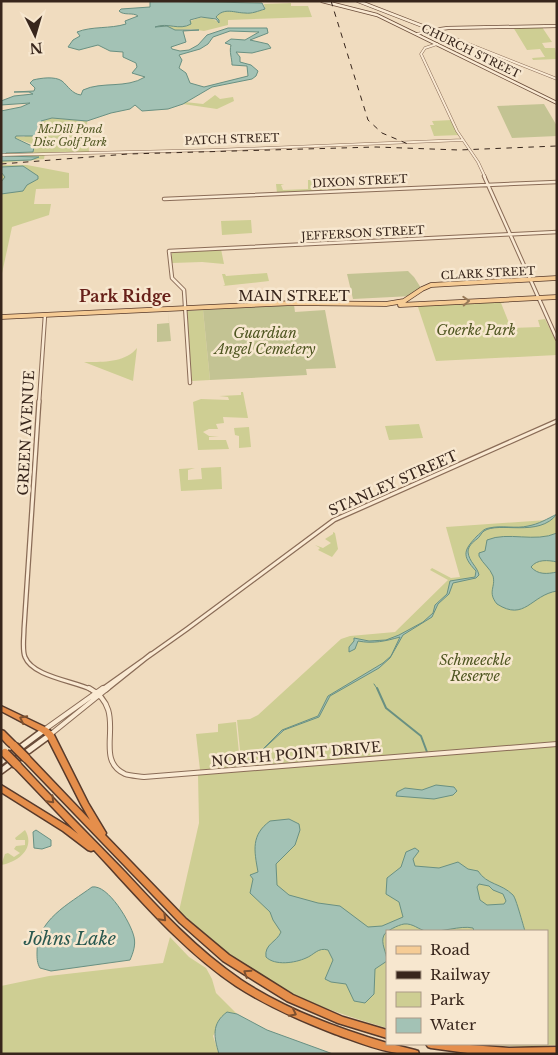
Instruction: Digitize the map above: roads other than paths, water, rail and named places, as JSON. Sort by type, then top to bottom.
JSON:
[{"type":"highway","points":[[1,708],[49,732],[107,843]]},
{"type":"highway","points":[[1,733],[198,936],[238,967],[278,991],[320,1012],[386,1034]]},
{"type":"highway","points":[[3,751],[193,948],[220,970],[254,992],[321,1025],[367,1041],[414,1054]]},
{"type":"highway","points":[[1,788],[79,838],[124,881],[130,884]]},
{"type":"highway","points":[[439,1045],[494,1052],[557,1051]]},
{"type":"main road","points":[[323,1],[347,6]]},
{"type":"main road","points":[[328,1],[347,6]]},
{"type":"main road","points":[[360,1],[436,30],[442,28],[557,26]]},
{"type":"main road","name":"CHURCH STREET","points":[[347,6],[377,15],[557,102]]},
{"type":"main road","points":[[436,30],[442,28]]},
{"type":"main road","points":[[428,46],[433,42]]},
{"type":"main road","name":"CLARK STREET","points":[[397,303],[410,299],[420,289],[430,285],[557,278]]},
{"type":"main road","name":"MAIN STREET","points":[[1,318],[294,304],[355,307],[557,297]]},
{"type":"main road","name":"MAIN STREET","points":[[184,309],[293,302],[345,305],[397,303]]},
{"type":"main road","name":"STANLEY STREET","points":[[1,762],[49,732]]},
{"type":"main road","name":"STANLEY STREET","points":[[1,771],[49,732]]},
{"type":"street","points":[[417,34],[436,30],[557,79]]},
{"type":"street","points":[[437,44],[423,49],[421,54],[463,140],[478,162],[557,339]]},
{"type":"street","name":"PATCH STREET","points":[[1,155],[206,150],[463,140]]},
{"type":"street","name":"DIXON STREET","points":[[164,200],[557,182]]},
{"type":"street","name":"JEFFERSON STREET","points":[[184,309],[184,288],[172,278],[169,251],[557,232]]},
{"type":"street","points":[[184,309],[190,383]]},
{"type":"street","name":"GREEN AVENUE","points":[[45,316],[24,631],[25,657],[38,670],[101,696]]},
{"type":"street","name":"STANLEY STREET","points":[[49,732],[87,699],[152,654],[334,520],[557,421]]},
{"type":"street","name":"STANLEY STREET","points":[[49,732],[101,696],[152,654]]},
{"type":"street","points":[[82,687],[87,691],[87,699]]},
{"type":"street","name":"NORTH POINT DRIVE","points":[[101,696],[108,707],[109,754],[112,762],[124,774],[138,777],[557,744]]},
{"type":"water","points":[[150,1],[262,3],[265,9],[253,13],[222,12],[216,17],[219,23],[216,19],[201,17],[190,20],[191,24],[187,26],[164,25],[155,27],[167,26],[175,30],[199,30],[183,31],[186,42],[171,47],[180,51],[189,50],[198,45],[207,35],[228,28],[267,28],[268,33],[250,40],[268,44],[271,48],[252,53],[236,52],[240,57],[240,62],[251,65],[258,71],[252,79],[212,87],[183,104],[168,109],[142,111],[135,105],[130,109],[87,121],[52,118],[41,121],[49,128],[47,132],[37,136],[16,136],[15,138],[34,147],[33,152],[6,153],[5,156],[39,157],[31,160],[1,161],[1,111],[30,103],[1,105],[1,101],[14,96],[33,94],[29,92],[14,92],[34,91],[35,88],[30,83],[33,80],[56,78],[81,95],[83,90],[90,87],[130,83],[145,77],[132,73],[137,67],[136,63],[123,57],[123,52],[110,51],[98,45],[79,50],[68,47],[73,40],[80,36],[77,32],[126,24],[125,21],[138,16],[119,11],[121,9],[150,7]],"holes":[[[230,31],[259,32],[245,40],[231,39],[225,43],[231,45],[232,65],[247,66],[248,76],[204,87],[190,83],[186,73],[179,68],[182,60],[179,55],[200,49],[208,44],[213,37]]]},
{"type":"water","points":[[23,166],[38,176],[38,179],[27,185],[23,191],[1,194],[1,182],[5,177],[1,172],[1,167]]},
{"type":"water","points":[[557,514],[549,521],[540,525],[519,528],[491,528],[484,531],[471,544],[468,550],[470,559],[479,575],[476,578],[453,583],[449,594],[438,604],[432,617],[403,635],[390,658],[379,668],[330,696],[319,717],[284,730],[258,754],[282,730],[318,716],[328,696],[383,663],[391,656],[400,637],[379,642],[358,641],[355,649],[349,652],[349,647],[354,638],[369,641],[386,640],[399,635],[423,622],[433,613],[435,605],[447,594],[450,581],[475,577],[476,571],[468,561],[466,553],[469,545],[483,531],[487,528],[494,527],[523,527],[532,525]]},
{"type":"water","points":[[557,533],[557,562],[539,561],[531,567],[543,573],[557,572],[557,591],[548,593],[521,609],[507,609],[497,604],[492,593],[493,576],[479,556],[479,553],[485,551],[487,540],[504,537],[540,537]]},
{"type":"water","points":[[436,785],[454,787],[457,791],[453,795],[434,799],[396,796],[397,792],[405,788],[422,790]]},
{"type":"water","points":[[289,819],[299,824],[300,830],[295,845],[276,864],[277,885],[289,895],[318,903],[340,906],[368,927],[382,926],[403,917],[399,902],[386,894],[387,878],[401,867],[406,852],[415,848],[419,851],[413,859],[415,866],[439,868],[458,862],[468,869],[478,871],[490,882],[504,888],[514,897],[525,930],[474,930],[473,928],[462,927],[444,930],[423,930],[404,924],[386,930],[383,941],[386,962],[375,969],[374,994],[365,1003],[354,1001],[346,984],[331,982],[325,979],[333,960],[328,950],[319,950],[306,958],[291,962],[274,962],[266,957],[267,949],[281,932],[270,912],[250,893],[253,879],[250,875],[258,872],[255,844],[264,826],[270,821]],"holes":[[[479,884],[489,886],[503,894],[506,901],[504,904],[487,905],[480,900],[477,887]]]},
{"type":"water","points":[[36,830],[51,840],[51,846],[42,849],[34,848],[33,832]]},
{"type":"water","name":"Johns Lake","points":[[92,887],[105,892],[124,914],[135,940],[130,960],[51,971],[40,968],[37,953],[38,941],[42,931],[56,914]]},
{"type":"water","points":[[227,1012],[237,1014],[267,1030],[333,1054],[219,1054],[215,1031],[218,1021]]},
{"type":"waterway","points":[[374,684],[378,690]]},
{"type":"waterway","points":[[378,690],[386,708],[421,736],[427,752]]},
{"type":"railway","points":[[331,1],[368,120],[382,133],[408,144]]},
{"type":"railway","points":[[1,164],[128,154],[376,147],[459,150],[557,146]]},
{"type":"district","name":"Park Ridge","points":[[125,296]]},
{"type":"park label","name":"McDill Pond Disc Golf Park","points":[[70,135]]},
{"type":"park label","name":"Goerke Park","points":[[476,330]]},
{"type":"park label","name":"Guardian Angel Cemetery","points":[[265,342]]},
{"type":"park label","name":"Schmeeckle Reserve","points":[[475,668]]}]
